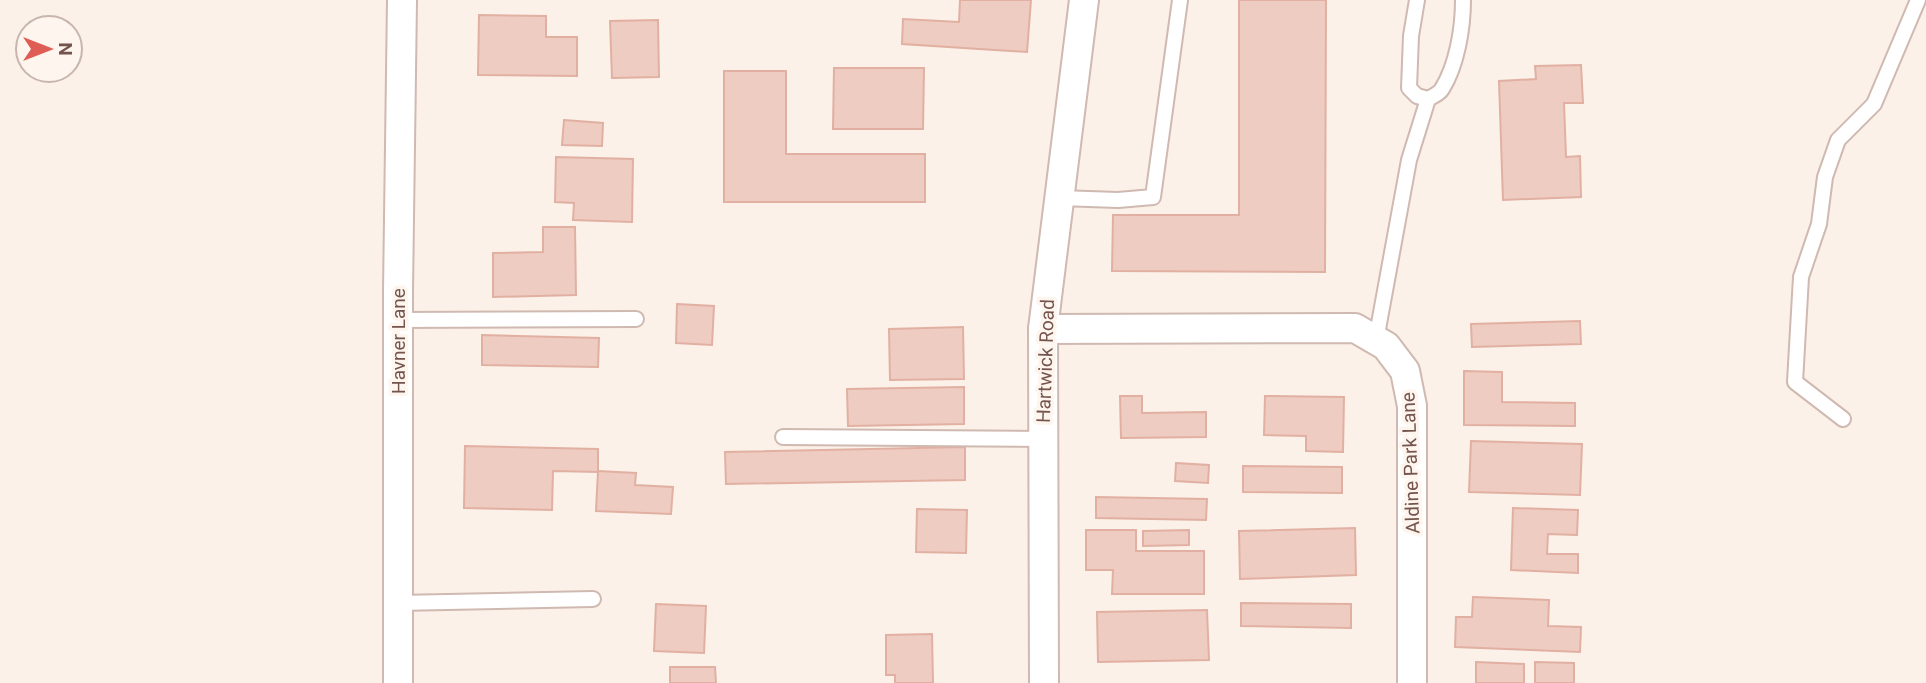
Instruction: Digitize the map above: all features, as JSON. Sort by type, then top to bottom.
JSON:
[{"type":"street","name":"Havner Lane","points":[[398,683],[398,320],[402,0]]},
{"type":"street","name":"Hartwick Road","points":[[1044,683],[1042,330],[1084,0]]},
{"type":"street","name":"Aldine Park Lane","points":[[1042,330],[1355,328],[1386,346],[1405,371],[1412,406],[1412,683]]},
{"type":"lane","points":[[1059,198],[1118,200],[1153,197],[1180,0]]},
{"type":"lane","points":[[1418,0],[1411,36],[1409,88],[1417,96],[1428,99],[1441,92],[1451,67],[1459,37],[1463,0]]},
{"type":"lane","points":[[1843,419],[1795,382],[1801,277],[1819,224],[1825,177],[1838,140],[1874,104],[1918,0]]},
{"type":"lane","points":[[1376,340],[1409,160],[1428,99]]},
{"type":"lane","points":[[398,320],[636,319]]},
{"type":"lane","points":[[783,436],[1043,439]]},
{"type":"lane","points":[[397,603],[593,599]]},
{"type":"building","points":[[960,0],[1031,0],[1027,52],[902,44],[903,19],[959,22]]},
{"type":"building","points":[[1239,0],[1326,0],[1325,272],[1112,271],[1113,215],[1239,215]]},
{"type":"building","points":[[479,15],[546,16],[546,37],[577,37],[577,76],[478,75]]},
{"type":"building","points":[[658,20],[659,77],[612,78],[610,21]]},
{"type":"building","points":[[1581,65],[1583,103],[1564,103],[1566,157],[1580,156],[1581,197],[1503,200],[1499,81],[1536,79],[1535,66]]},
{"type":"building","points":[[834,68],[924,68],[923,129],[833,129]]},
{"type":"building","points":[[724,71],[786,71],[786,154],[925,154],[925,202],[724,202]]},
{"type":"building","points":[[564,120],[603,123],[602,146],[562,145]]},
{"type":"building","points":[[556,157],[633,159],[632,222],[573,220],[574,203],[555,202]]},
{"type":"building","points":[[543,227],[575,227],[576,295],[493,297],[493,253],[543,252]]},
{"type":"building","points":[[677,304],[714,306],[712,345],[676,343]]},
{"type":"building","points":[[1580,321],[1581,344],[1472,347],[1471,324]]},
{"type":"building","points":[[963,327],[964,379],[890,380],[889,329]]},
{"type":"building","points":[[482,335],[599,338],[598,367],[482,365]]},
{"type":"building","points":[[1464,371],[1502,372],[1502,402],[1575,403],[1575,426],[1464,425]]},
{"type":"building","points":[[964,387],[964,424],[848,426],[847,389]]},
{"type":"building","points":[[1120,396],[1142,396],[1142,413],[1206,412],[1206,437],[1121,438]]},
{"type":"building","points":[[1265,396],[1344,397],[1343,452],[1306,451],[1306,436],[1264,435]]},
{"type":"building","points":[[1471,441],[1582,444],[1580,495],[1469,492]]},
{"type":"building","points":[[465,446],[598,449],[598,472],[553,471],[552,510],[464,508]]},
{"type":"building","points":[[965,447],[965,480],[726,484],[725,452]]},
{"type":"building","points":[[1176,463],[1209,465],[1208,483],[1175,481]]},
{"type":"building","points":[[1243,466],[1342,467],[1342,493],[1243,492]]},
{"type":"building","points":[[598,471],[636,473],[635,485],[673,487],[671,514],[596,511]]},
{"type":"building","points":[[1096,497],[1207,499],[1206,520],[1096,518]]},
{"type":"building","points":[[1513,508],[1578,510],[1577,535],[1548,534],[1547,554],[1578,554],[1578,573],[1511,570]]},
{"type":"building","points":[[917,509],[967,510],[966,553],[916,552]]},
{"type":"building","points":[[1355,528],[1356,575],[1240,579],[1239,531]]},
{"type":"building","points":[[1086,530],[1136,530],[1136,551],[1204,551],[1204,594],[1112,594],[1113,570],[1086,570]]},
{"type":"building","points":[[1189,530],[1189,545],[1143,546],[1143,531]]},
{"type":"building","points":[[1473,597],[1549,600],[1548,626],[1581,627],[1580,652],[1455,647],[1456,617],[1472,617]]},
{"type":"building","points":[[1241,603],[1351,604],[1351,628],[1241,626]]},
{"type":"building","points":[[656,604],[706,606],[704,653],[654,651]]},
{"type":"building","points":[[1207,610],[1209,660],[1098,662],[1097,612]]},
{"type":"building","points":[[932,634],[933,683],[895,683],[895,675],[886,675],[886,635]]},
{"type":"building","points":[[1476,662],[1524,664],[1524,683],[1476,683]]},
{"type":"building","points":[[1535,662],[1574,663],[1574,683],[1535,683]]},
{"type":"building","points":[[670,667],[715,667],[716,683],[670,683]]}]
